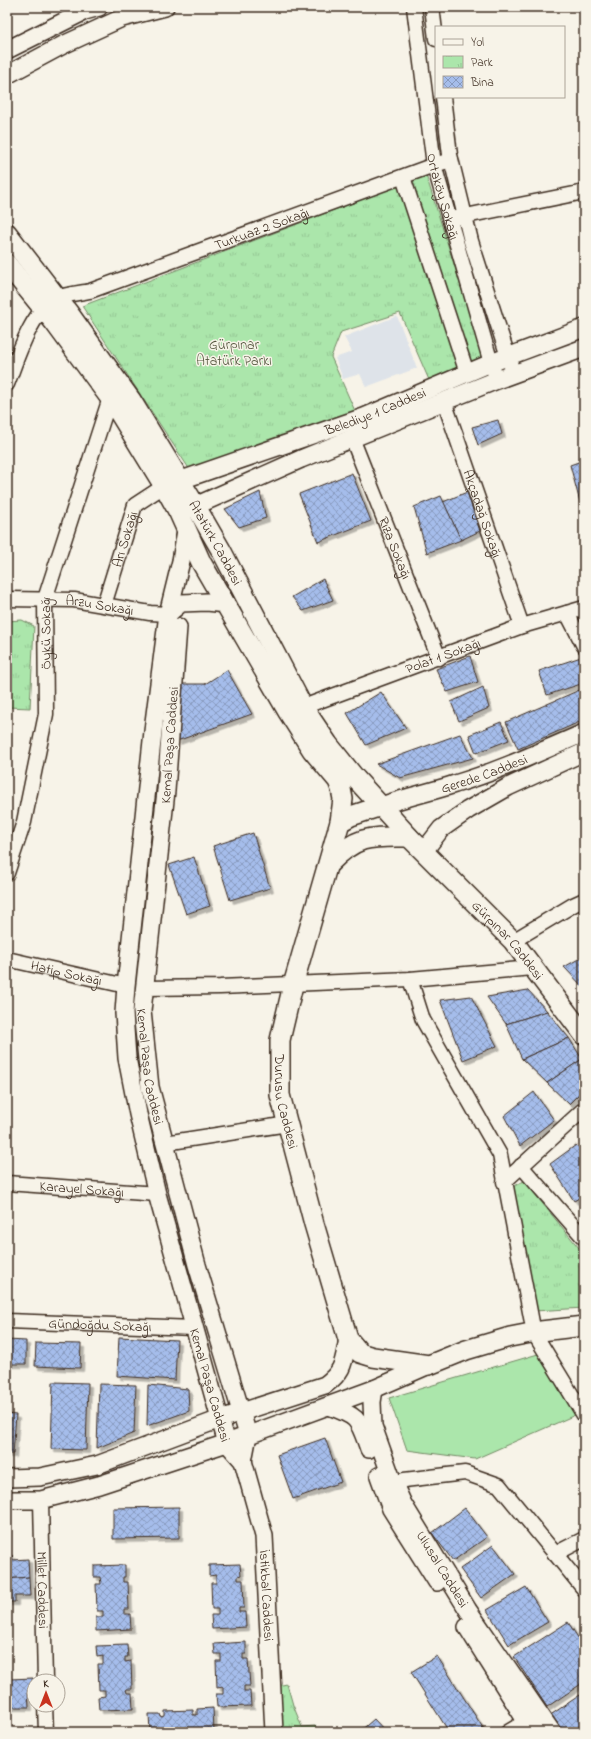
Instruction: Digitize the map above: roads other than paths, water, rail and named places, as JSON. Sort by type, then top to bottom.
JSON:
[{"type":"main road","name":"Atatürk Caddesi","points":[[7,232],[110,398],[172,483]]},
{"type":"main road","name":"Atatürk Caddesi","points":[[7,264],[56,310],[131,400],[187,516],[195,550],[288,712],[312,750],[338,781],[343,799],[340,822],[330,863]]},
{"type":"main road","name":"Atatürk Caddesi","points":[[187,516],[210,530],[303,707],[328,744],[356,779],[409,837],[424,851]]},
{"type":"main road","points":[[340,822],[351,816],[381,806]]},
{"type":"main road","points":[[330,863],[349,845],[364,839],[380,836],[409,837]]},
{"type":"main road","name":"Gürpınar Caddesi","points":[[424,851],[513,941],[584,1035]]},
{"type":"main road","name":"Durusu Caddesi","points":[[330,863],[293,985],[280,1040],[280,1095],[314,1224],[348,1339]]},
{"type":"main road","points":[[348,1339],[360,1353],[373,1357],[429,1365],[466,1350],[510,1337],[584,1326]]},
{"type":"street","points":[[7,50],[85,11],[99,7]]},
{"type":"street","points":[[7,74],[63,44],[122,18],[165,7]]},
{"type":"street","name":"Ortaköy Sokağı","points":[[414,7],[434,165],[497,380]]},
{"type":"street","points":[[432,7],[435,31]]},
{"type":"street","name":"Ortaköy Sokağı","points":[[443,98],[451,160],[471,241],[514,374]]},
{"type":"street","name":"Turkuaz 2 Sokağı","points":[[56,310],[90,291],[451,160]]},
{"type":"street","points":[[403,177],[467,373]]},
{"type":"street","points":[[450,220],[584,192]]},
{"type":"street","points":[[7,384],[29,331],[56,310]]},
{"type":"street","name":"Belediye 1 Caddesi","points":[[172,483],[364,417],[491,363],[584,328]]},
{"type":"street","name":"Belediye 1 Caddesi","points":[[187,516],[352,438],[497,380],[584,348]]},
{"type":"street","name":"Öykü Sokağı","points":[[7,873],[24,822],[46,714],[45,600],[110,398]]},
{"type":"street","name":"Akçadağ Sokağı","points":[[444,401],[522,626]]},
{"type":"street","name":"Rıza Sokağı","points":[[352,438],[439,658]]},
{"type":"street","name":"Arı Sokağı","points":[[104,606],[135,505],[172,483]]},
{"type":"street","name":"Kemal Paşa Caddesi","points":[[187,516],[182,561],[154,730],[124,1013],[127,1058],[138,1114],[157,1194],[227,1443],[243,1461]]},
{"type":"street","name":"Kemal Paşa Caddesi","points":[[210,530],[195,550],[189,562],[174,608],[176,643],[166,791],[142,1011],[150,1087],[197,1265],[240,1413],[248,1435],[243,1461]]},
{"type":"street","name":"Arzu Sokağı","points":[[7,599],[74,600],[150,613],[174,608]]},
{"type":"street","points":[[174,608],[207,602],[226,604]]},
{"type":"street","name":"Polat 1 Sokağı","points":[[303,707],[439,658],[522,626],[584,608]]},
{"type":"street","points":[[567,613],[584,646]]},
{"type":"street","name":"Gerede Caddesi","points":[[381,806],[406,797],[456,784],[518,762],[584,733]]},
{"type":"street","name":"Gerede Caddesi","points":[[424,851],[441,829],[468,810],[508,787],[584,752]]},
{"type":"street","points":[[513,941],[584,900]]},
{"type":"street","name":"Hatip Sokağı","points":[[7,959],[126,986]]},
{"type":"street","points":[[126,986],[145,988],[293,985],[410,979],[532,968]]},
{"type":"street","points":[[410,979],[424,1020],[500,1155],[534,1333],[584,1415]]},
{"type":"street","points":[[504,1182],[584,1109]]},
{"type":"street","points":[[165,1143],[288,1124]]},
{"type":"street","points":[[521,1166],[584,1238]]},
{"type":"street","name":"Karayel Sokağı","points":[[7,1183],[157,1194]]},
{"type":"street","name":"Gündoğdu Sokağı","points":[[7,1321],[194,1328]]},
{"type":"street","points":[[7,1478],[40,1477],[97,1465],[220,1419],[325,1385],[336,1377],[342,1368],[348,1339]]},
{"type":"street","points":[[7,1500],[41,1500],[99,1485],[227,1443],[329,1406],[374,1389],[429,1365]]},
{"type":"street","points":[[374,1389],[372,1402],[373,1426],[389,1486],[391,1509],[533,1722],[552,1732]]},
{"type":"street","points":[[329,1406],[347,1412],[358,1420],[389,1486]]},
{"type":"street","name":"İstikbal Caddesi","points":[[243,1461],[264,1536],[274,1732]]},
{"type":"street","points":[[389,1486],[404,1480],[465,1473],[499,1485],[584,1589]]},
{"type":"street","points":[[40,1477],[41,1500]]},
{"type":"street","name":"Millet Caddesi","points":[[41,1500],[45,1673]]},
{"type":"street","points":[[551,1550],[584,1540]]},
{"type":"street","points":[[46,1713],[46,1732]]},
{"type":"street","points":[[508,1732],[533,1722]]},
{"type":"park label","name":"Gürpınar Atatürk Parkı","points":[[234,352]]}]
